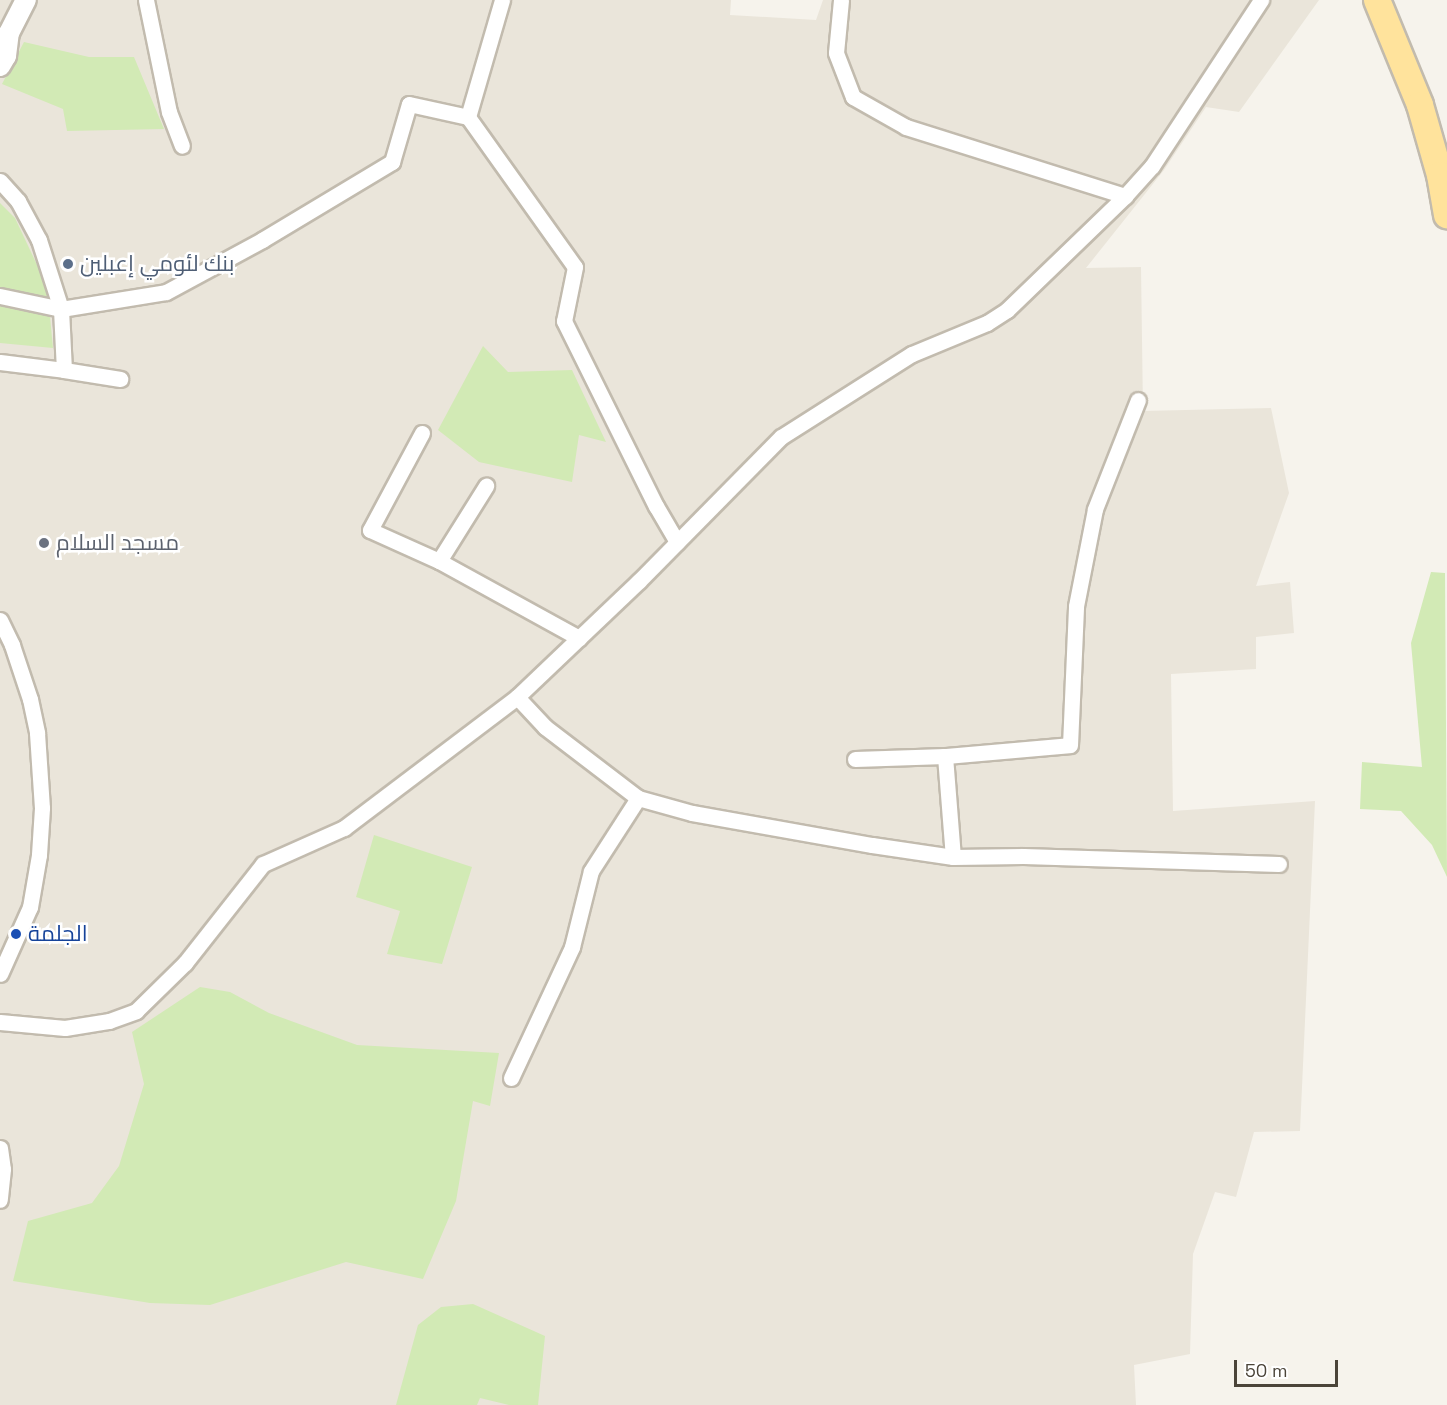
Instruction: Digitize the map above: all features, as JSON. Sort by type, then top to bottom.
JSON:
[{"type":"main road","points":[[1377,0],[1420,105],[1440,175],[1447,215]]},
{"type":"main road","points":[[1390,0],[1422,68],[1447,144]]},
{"type":"street","points":[[0,66],[6,56],[4,27],[26,0]]},
{"type":"street","points":[[146,0],[167,101],[182,146]]},
{"type":"street","points":[[468,117],[502,0]]},
{"type":"street","points":[[841,0],[836,53],[853,97],[906,127],[1125,196]]},
{"type":"street","points":[[0,1022],[65,1028],[109,1021],[136,1011],[184,963],[263,864],[344,828],[517,697],[677,542],[781,437],[912,354],[987,323],[1007,310],[1125,196],[1152,166],[1261,0]]},
{"type":"street","points":[[0,296],[61,309],[166,292],[262,240],[392,162],[409,104],[468,117],[575,267],[564,321],[656,506],[677,542]]},
{"type":"street","points":[[0,181],[18,201],[39,240],[61,309],[64,370]]},
{"type":"street","points":[[0,362],[120,379]]},
{"type":"street","points":[[855,759],[945,756],[1070,745],[1076,606],[1095,508],[1138,400]]},
{"type":"street","points":[[422,433],[370,530],[439,561],[579,638]]},
{"type":"street","points":[[439,561],[486,486]]},
{"type":"street","points":[[0,620],[12,645],[30,699],[37,734],[42,808],[39,855],[30,907],[0,974]]},
{"type":"street","points":[[517,697],[545,727],[638,798],[692,813],[953,857],[1023,856],[1279,864]]},
{"type":"street","points":[[945,756],[953,857]]},
{"type":"street","points":[[511,1078],[572,948],[591,871],[638,798]]},
{"type":"street","points":[[0,1148],[3,1169],[0,1200]]},
{"type":"shaded area","points":[[0,0],[731,0],[730,15],[816,20],[823,0],[1319,0],[1239,112],[1206,107],[1164,170],[1086,268],[1141,267],[1143,411],[1271,408],[1289,493],[1256,586],[1290,582],[1294,633],[1256,637],[1256,669],[1171,674],[1173,811],[1315,801],[1300,1131],[1254,1132],[1236,1197],[1215,1192],[1193,1254],[1190,1354],[1134,1365],[1136,1405],[0,1405]]},
{"type":"green space","points":[[24,42],[89,57],[134,57],[164,129],[67,131],[63,109],[2,84]]},
{"type":"green space","points":[[0,203],[15,218],[47,286],[53,348],[0,343]]},
{"type":"green space","points":[[483,346],[508,372],[572,370],[606,442],[579,435],[572,482],[479,462],[438,430]]},
{"type":"green space","points":[[1431,572],[1445,573],[1447,877],[1432,845],[1401,811],[1360,809],[1362,762],[1422,767],[1411,643]]},
{"type":"green space","points":[[374,835],[472,867],[442,964],[387,954],[400,911],[356,897]]},
{"type":"green space","points":[[200,987],[230,992],[269,1013],[357,1045],[499,1053],[490,1106],[473,1101],[456,1201],[423,1279],[346,1262],[210,1305],[150,1303],[13,1281],[28,1221],[92,1203],[119,1166],[144,1084],[132,1032]]},
{"type":"green space","points":[[473,1304],[545,1336],[538,1405],[509,1405],[480,1398],[477,1405],[396,1405],[418,1325],[441,1307]]},
{"type":"place","name":"بنك لئومي إعبلين","points":[[68,264]]},
{"type":"place","name":"مسجد السلام","points":[[44,543]]},
{"type":"place","name":"الجلمة","points":[[16,934]]}]
